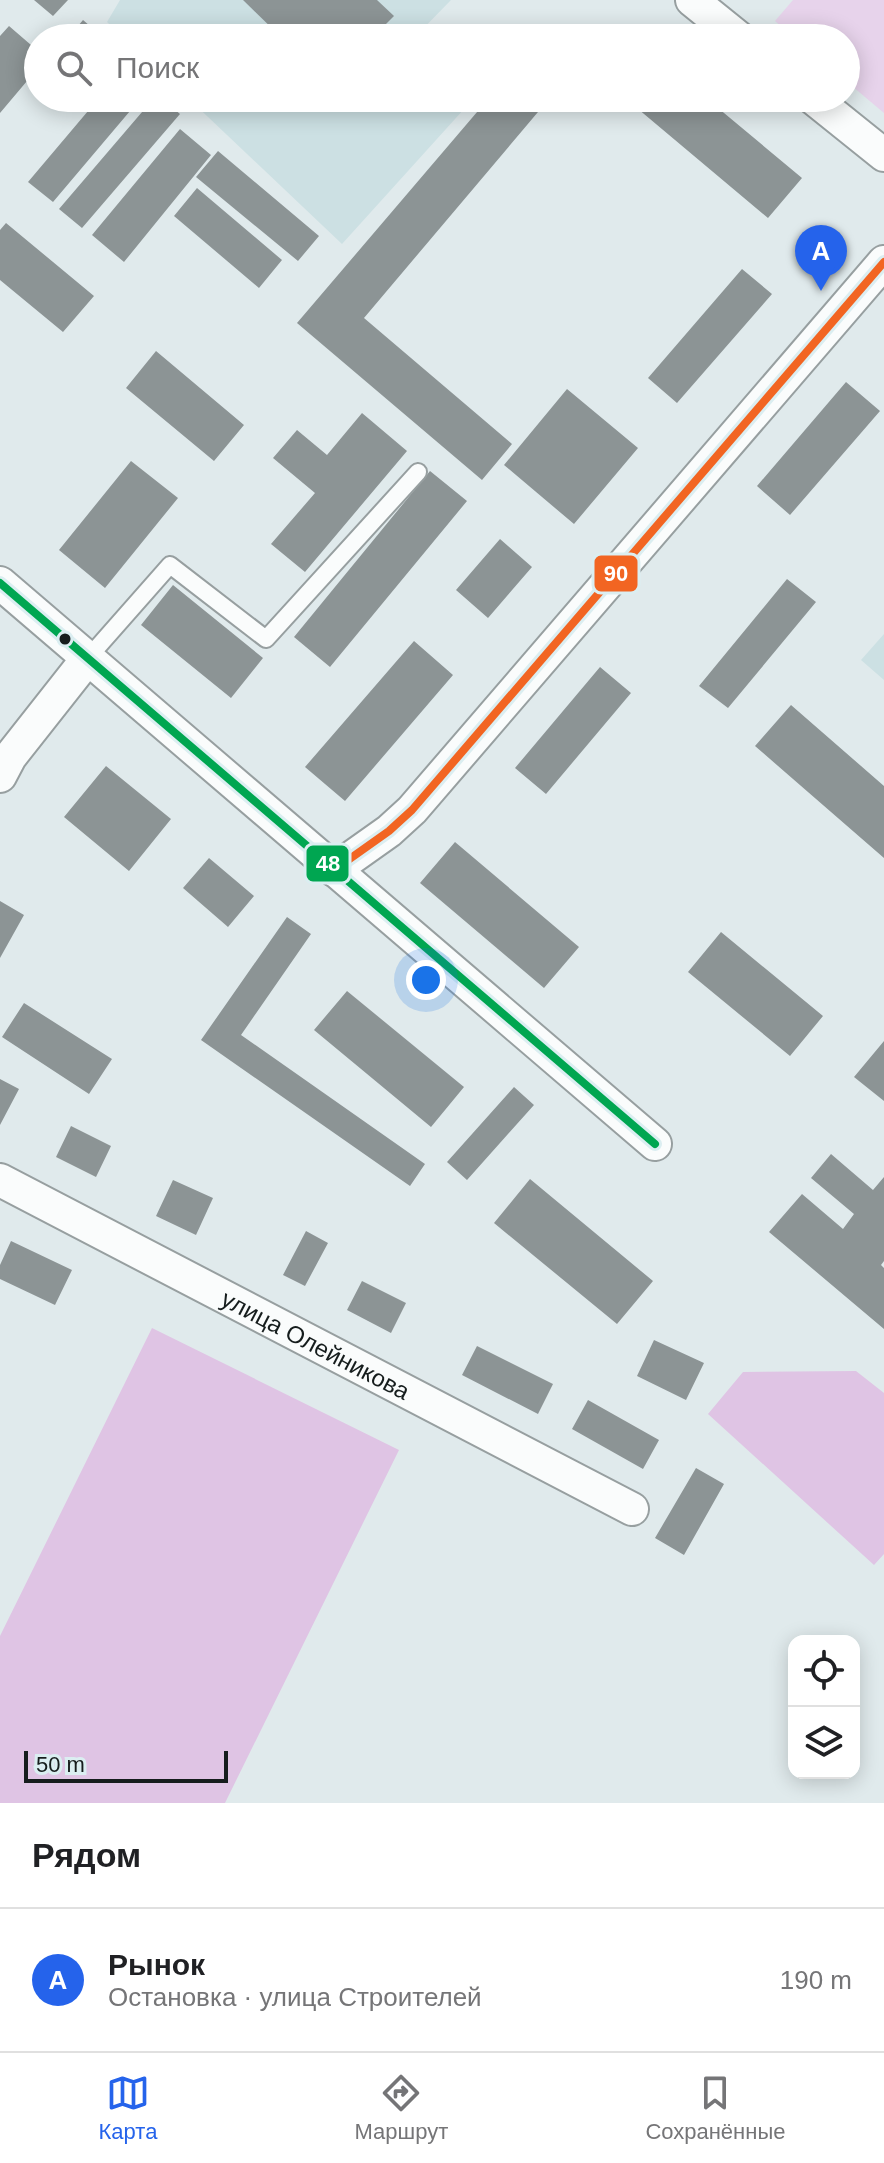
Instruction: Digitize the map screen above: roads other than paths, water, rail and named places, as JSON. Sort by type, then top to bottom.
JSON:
[{"type":"street","points":[[692,0],[722,24]]},
{"type":"street","points":[[830,112],[884,155]]},
{"type":"street","points":[[334,870],[389,831],[412,810],[884,262]]},
{"type":"street","points":[[0,583],[655,1144]]},
{"type":"street","points":[[0,776],[10,757],[88,658]]},
{"type":"street","name":"улица Олейникова","points":[[0,1180],[632,1509]]},
{"type":"lane","points":[[88,658],[170,565],[266,639],[418,472]]},
{"type":"place","name":"Рынок","points":[[821,291]]}]
